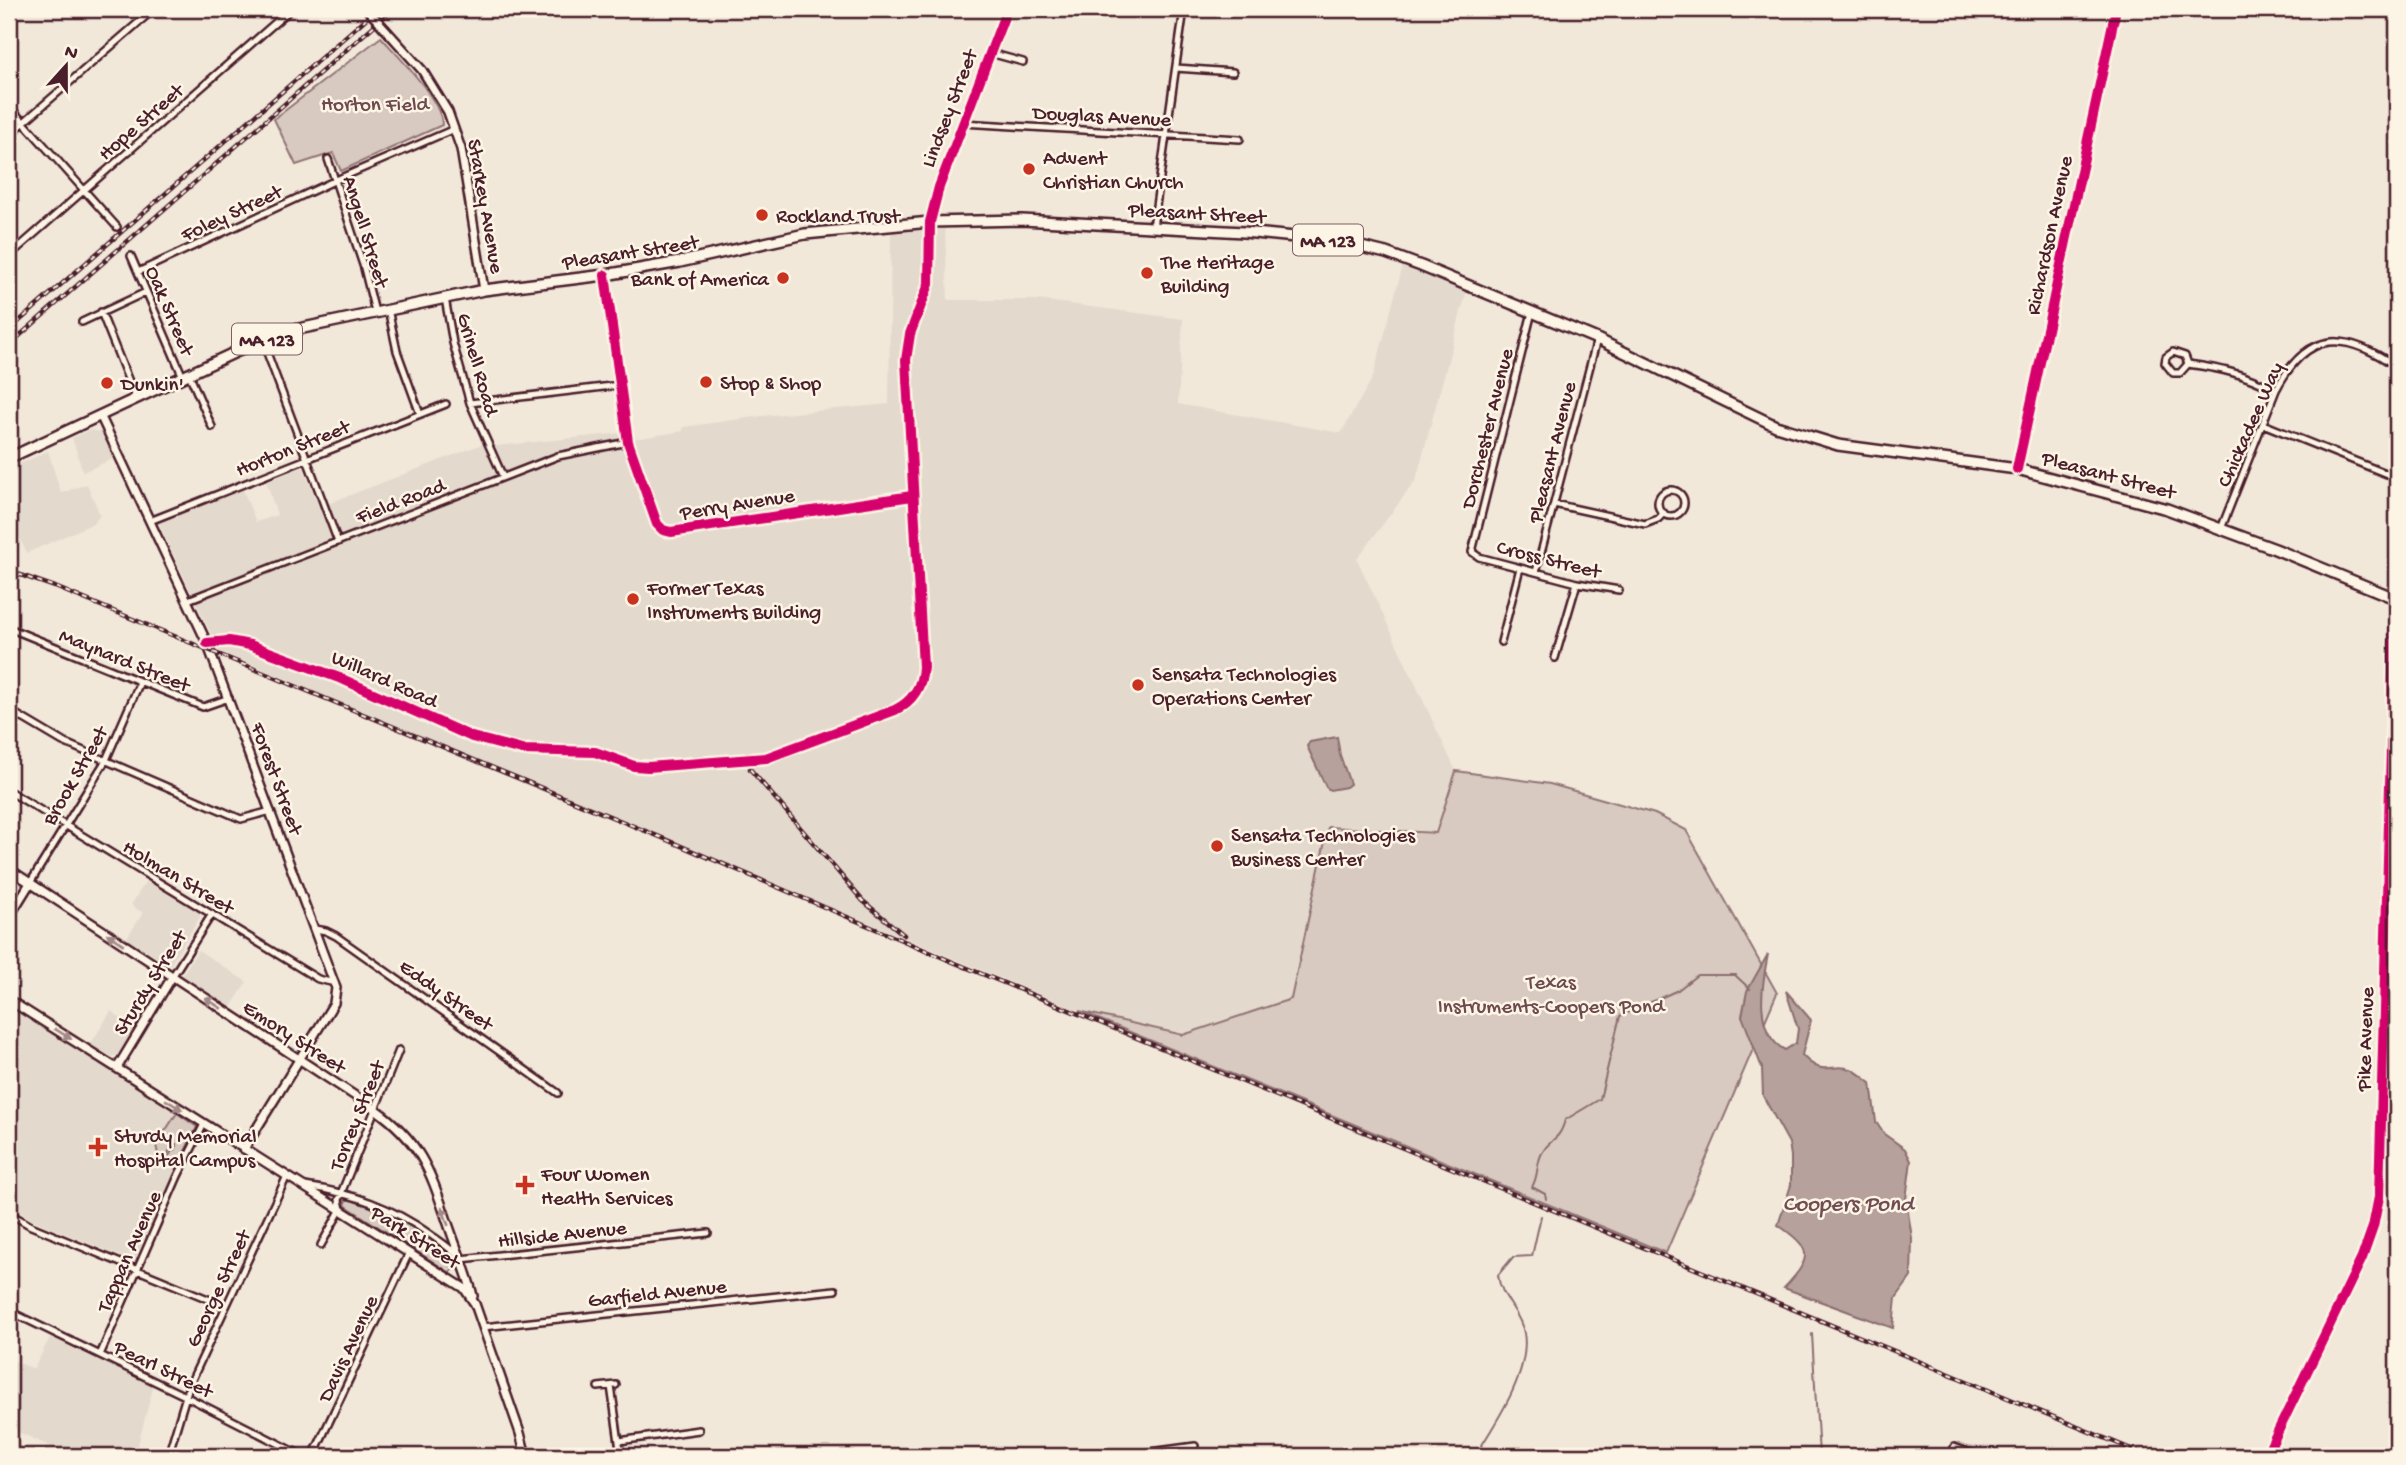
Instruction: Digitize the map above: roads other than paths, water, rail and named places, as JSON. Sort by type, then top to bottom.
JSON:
[{"type":"highway","name":"Pleasant Street","points":[[9,458],[262,341],[289,331],[388,309],[484,290],[605,275],[680,262],[805,234],[930,222],[1022,220],[1153,226],[1299,236],[1361,246],[1430,269],[1597,339],[1776,426],[1838,445],[2017,469],[2167,509],[2396,598]]},
{"type":"main road","name":"Starkey Avenue","points":[[367,9],[422,70],[439,95],[454,129],[461,149],[484,290]]},
{"type":"main road","name":"Forest Street","points":[[100,415],[207,643],[335,983]]},
{"type":"main road","name":"Emory Street","points":[[9,870],[375,1109],[404,1133],[426,1163],[475,1304]]},
{"type":"main road","name":"Brook Street","points":[[9,917],[30,883]]},
{"type":"main road","name":"Sturdy Street","points":[[117,1068],[169,986],[172,976]]},
{"type":"main road","points":[[244,1149],[335,1001],[335,983]]},
{"type":"main road","name":"Park Street","points":[[9,1000],[466,1290],[475,1304],[526,1456]]},
{"type":"main road","points":[[449,1278],[458,1274],[461,1261]]},
{"type":"street","points":[[9,135],[154,9]]},
{"type":"street","name":"Hope Street","points":[[9,256],[291,9]]},
{"type":"street","name":"Lindsey Street","points":[[912,496],[906,360],[910,334],[929,284],[930,222],[939,187],[1007,9]]},
{"type":"street","points":[[1153,226],[1184,9]]},
{"type":"street","points":[[1316,9],[1336,10]]},
{"type":"street","name":"Richardson Avenue","points":[[2017,469],[2116,9]]},
{"type":"street","points":[[990,53],[1023,62]]},
{"type":"street","points":[[1176,68],[1233,72]]},
{"type":"street","points":[[9,106],[117,227]]},
{"type":"street","name":"Douglas Avenue","points":[[962,124],[1240,139]]},
{"type":"street","name":"Foley Street","points":[[138,272],[336,180],[454,129]]},
{"type":"street","name":"Angell Street","points":[[328,159],[364,268],[375,312]]},
{"type":"street","name":"Oak Street","points":[[131,256],[212,428]]},
{"type":"street","name":"Perry Avenue","points":[[605,275],[628,442],[657,524],[667,532],[912,496]]},
{"type":"street","points":[[82,322],[146,292]]},
{"type":"street","name":"Grinell Road","points":[[445,298],[453,343],[470,403],[503,477]]},
{"type":"street","points":[[388,309],[397,351],[420,414]]},
{"type":"street","points":[[101,312],[136,399]]},
{"type":"street","name":"Dorchester Avenue","points":[[1473,553],[1472,545],[1532,312]]},
{"type":"street","name":"Pleasant Avenue","points":[[1536,572],[1597,339]]},
{"type":"street","points":[[262,341],[338,542]]},
{"type":"street","name":"Chickadee Way","points":[[2221,529],[2276,390],[2297,357],[2327,344],[2351,343],[2363,346],[2397,367]]},
{"type":"street","points":[[2173,352],[2185,356],[2188,364],[2180,373],[2173,373],[2165,363],[2166,357],[2173,352]]},
{"type":"street","points":[[2188,364],[2234,371],[2276,390]]},
{"type":"street","points":[[470,403],[620,385]]},
{"type":"street","name":"Horton Street","points":[[150,521],[446,404]]},
{"type":"street","points":[[2263,424],[2397,478]]},
{"type":"street","name":"Field Road","points":[[188,600],[569,452],[628,442]]},
{"type":"street","points":[[1668,491],[1677,491],[1683,498],[1683,508],[1675,515],[1664,513],[1659,506],[1660,496],[1668,491]]},
{"type":"street","name":"Willard Road","points":[[207,643],[229,641],[250,645],[342,679],[472,737],[522,750],[595,752],[638,766],[761,759],[903,705],[918,689],[923,671],[912,496]]},
{"type":"street","points":[[1554,504],[1645,524],[1658,519],[1664,513]]},
{"type":"street","name":"Cross Street","points":[[1473,553],[1577,583],[1619,590]]},
{"type":"street","points":[[1501,642],[1520,568]]},
{"type":"street","points":[[1555,657],[1577,583]]},
{"type":"street","name":"Pike Avenue","points":[[2266,1456],[2362,1258],[2377,1212],[2396,598]]},
{"type":"street","name":"Maynard Street","points":[[9,628],[204,708],[229,698]]},
{"type":"street","name":"Brook Street","points":[[30,883],[106,760],[140,682]]},
{"type":"street","points":[[9,710],[63,742],[241,819],[271,811]]},
{"type":"street","name":"Holman Street","points":[[9,791],[318,979],[335,983]]},
{"type":"street","name":"Sturdy Street","points":[[172,976],[212,914]]},
{"type":"street","name":"Eddy Street","points":[[315,929],[337,936],[558,1093]]},
{"type":"street","name":"Torrey Street","points":[[341,1209],[339,1202],[342,1191],[399,1050]]},
{"type":"street","name":"Tappan Avenue","points":[[100,1355],[136,1270],[205,1124]]},
{"type":"street","name":"George Street","points":[[168,1456],[186,1396],[287,1175]]},
{"type":"street","name":"Park Street","points":[[303,1185],[342,1191],[403,1217],[450,1248],[461,1261]]},
{"type":"street","points":[[321,1245],[341,1209]]},
{"type":"street","points":[[9,1213],[31,1226],[225,1306]]},
{"type":"street","name":"Hillside Avenue","points":[[461,1261],[708,1233]]},
{"type":"street","name":"Davis Avenue","points":[[313,1456],[410,1253]]},
{"type":"street","name":"Garfield Avenue","points":[[483,1327],[835,1290]]},
{"type":"street","name":"Pearl Street","points":[[9,1311],[303,1456]]},
{"type":"street","points":[[598,1387],[613,1385],[621,1456]]},
{"type":"street","points":[[619,1441],[699,1430]]},
{"type":"street","points":[[1121,1456],[1195,1446]]},
{"type":"street","points":[[1954,1447],[1979,1456]]},
{"type":"water","points":[[1337,737],[1350,784],[1330,790],[1326,787],[1307,746],[1310,742]]},
{"type":"water","name":"Coopers Pond","points":[[1768,954],[1762,1007],[1768,1032],[1785,1050],[1796,1043],[1798,1029],[1786,991],[1811,1020],[1802,1055],[1822,1068],[1851,1069],[1871,1083],[1876,1122],[1884,1134],[1905,1149],[1911,1161],[1906,1199],[1912,1238],[1911,1277],[1896,1298],[1893,1328],[1784,1288],[1800,1268],[1805,1254],[1798,1241],[1778,1225],[1791,1185],[1789,1143],[1763,1096],[1762,1068],[1742,1016],[1747,991]]},
{"type":"waterway","points":[[1546,1199],[1545,1194],[1532,1187],[1540,1157],[1560,1132],[1565,1120],[1600,1099],[1620,1016],[1678,990],[1697,975],[1735,975],[1750,989]]},
{"type":"waterway","points":[[1475,1456],[1510,1397],[1525,1348],[1522,1325],[1502,1290],[1498,1275],[1513,1257],[1532,1256],[1541,1216]]},
{"type":"waterway","points":[[1812,1334],[1819,1456]]},
{"type":"railway","points":[[9,330],[377,9]]},
{"type":"railway","points":[[9,345],[393,9]]},
{"type":"railway","points":[[9,571],[55,587],[218,654],[953,962],[2148,1456]]},
{"type":"railway","points":[[750,769],[863,901],[904,935]]},
{"type":"place","name":"Advent Christian Church","points":[[1029,169]]},
{"type":"place","name":"Rockland Trust","points":[[762,215]]},
{"type":"place","name":"The Heritage Building","points":[[1147,273]]},
{"type":"place","name":"Bank of America","points":[[783,278]]},
{"type":"place","name":"Stop & Shop","points":[[706,382]]},
{"type":"place","name":"Dunkin'","points":[[107,383]]},
{"type":"place","name":"Former Texas Instruments Building","points":[[633,599]]},
{"type":"place","name":"Sensata Technologies Operations Center","points":[[1138,685]]},
{"type":"place","name":"Sensata Technologies Business Center","points":[[1217,846]]},
{"type":"place","name":"Sturdy Memorial Hospital Campus","points":[[98,1147]]},
{"type":"place","name":"Four Women Health Services","points":[[525,1185]]},
{"type":"park label","name":"Horton Field","points":[[375,103]]},
{"type":"park label","name":"Texas Instruments-Coopers Pond","points":[[1551,993]]}]
